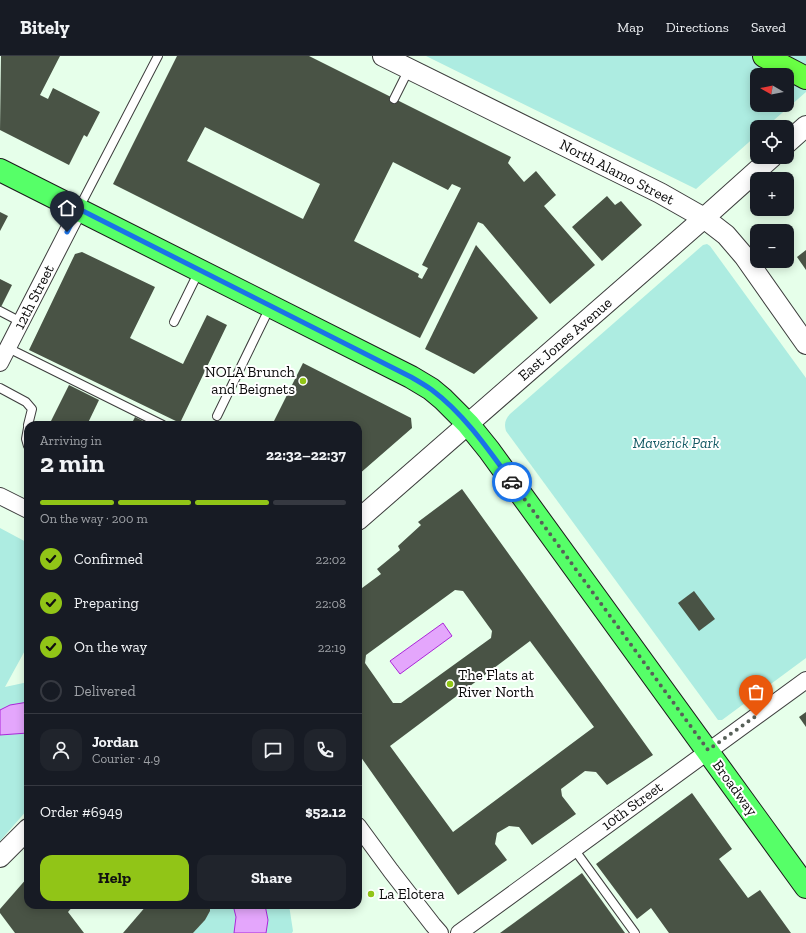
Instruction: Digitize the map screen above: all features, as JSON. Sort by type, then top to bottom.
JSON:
[{"type":"highway","points":[[764,56],[806,78]]},
{"type":"main road","name":"Broadway","points":[[0,170],[411,377],[431,389],[468,424],[489,450],[806,886]]},
{"type":"street","name":"North Alamo Street","points":[[383,56],[660,193],[704,218],[726,235],[744,256],[806,344]]},
{"type":"street","points":[[794,137],[806,126]]},
{"type":"street","name":"East Jones Avenue","points":[[362,517],[764,164]]},
{"type":"street","name":"12th Street","points":[[0,363],[79,209]]},
{"type":"street","points":[[0,496],[24,508]]},
{"type":"street","name":"10th Street","points":[[459,933],[806,680]]},
{"type":"street","points":[[362,831],[433,926],[440,933]]},
{"type":"street","points":[[0,858],[24,832]]},
{"type":"lane","points":[[79,209],[158,56]]},
{"type":"lane","points":[[394,99],[409,69]]},
{"type":"lane","points":[[174,322],[200,271]]},
{"type":"lane","points":[[217,416],[270,306]]},
{"type":"lane","points":[[0,311],[21,322]]},
{"type":"lane","points":[[8,348],[155,421]]},
{"type":"lane","points":[[0,388],[26,402],[32,409],[29,421]]},
{"type":"lane","points":[[574,849],[635,933]]},
{"type":"green space","points":[[426,56],[806,56],[806,92],[794,102],[794,68],[750,68],[750,112],[783,112],[774,120],[750,120],[750,141],[696,189]]},
{"type":"green space","name":"Maverick Park","points":[[707,244],[710,246],[806,378],[806,658],[722,720],[718,720],[506,431],[505,426],[506,420],[510,414],[703,245]]},
{"type":"green space","points":[[0,528],[24,541],[24,652],[5,687],[24,683],[24,814],[0,841]]},
{"type":"green space","points":[[209,909],[290,909],[293,931],[292,933],[193,933],[206,917]]},
{"type":"shaded area","points":[[443,623],[452,636],[400,674],[390,661]]},
{"type":"shaded area","points":[[24,703],[24,733],[0,735],[0,710],[10,705]]},
{"type":"shaded area","points":[[234,909],[266,909],[268,920],[266,933],[234,933],[236,917]]},
{"type":"building","points":[[1,56],[60,56],[40,95],[48,99],[53,88],[100,112],[87,137],[84,135],[69,165],[0,130]]},
{"type":"building","points":[[177,56],[309,56],[511,157],[508,163],[524,182],[536,171],[556,195],[544,206],[595,265],[550,304],[483,224],[478,222],[420,338],[113,184]],"holes":[[[205,127],[320,184],[303,219],[187,161]],[[393,162],[448,190],[452,184],[461,188],[422,265],[428,268],[422,279],[418,277],[419,274],[354,241]]]},
{"type":"building","points":[[607,196],[615,205],[621,201],[642,225],[602,261],[572,227]]},
{"type":"building","points":[[0,212],[8,216],[0,231]]},
{"type":"building","points":[[476,245],[538,318],[474,374],[425,349]]},
{"type":"building","points":[[806,250],[806,270],[797,257]]},
{"type":"building","points":[[82,252],[155,287],[130,338],[183,364],[207,315],[227,325],[181,421],[176,421],[29,350],[75,254]]},
{"type":"building","points":[[0,279],[12,285],[0,309]]},
{"type":"building","points":[[303,363],[411,418],[412,428],[362,472],[362,421],[274,421]]},
{"type":"building","points":[[69,385],[99,400],[89,421],[51,421]]},
{"type":"building","points":[[135,417],[143,421],[133,421]]},
{"type":"building","name":"The Flats at River North","points":[[462,489],[653,755],[607,785],[596,772],[585,771],[561,789],[562,796],[576,814],[532,845],[519,827],[509,826],[497,833],[495,844],[507,860],[458,895],[362,759],[362,588],[381,574],[377,569],[400,550],[398,546],[421,525],[418,522]],"holes":[[[455,590],[463,591],[492,631],[491,638],[401,703],[393,703],[365,663],[366,655]],[[530,641],[594,727],[453,832],[390,746]]]},
{"type":"building","points":[[694,591],[715,619],[699,631],[678,603]]},
{"type":"building","points":[[806,712],[806,727],[799,717]]},
{"type":"building","points":[[692,793],[732,849],[719,859],[748,898],[760,890],[791,933],[669,933],[651,908],[637,919],[596,864]]},
{"type":"building","points":[[582,873],[625,933],[500,933]]},
{"type":"building","points":[[24,882],[24,909],[71,909],[68,912],[84,933],[15,933],[0,913],[0,909]]},
{"type":"building","points":[[144,909],[210,909],[205,920],[193,933],[123,933]]},
{"type":"way so far","points":[[512,482],[708,750],[756,716]]},
{"type":"place","name":"NOLA Brunch and Beignets","points":[[303,381]]},
{"type":"place","name":"The Flats at River North","points":[[450,684]]},
{"type":"place","name":"La Elotera","points":[[371,894]]},
{"type":"route","points":[[67,232],[79,209],[411,377],[431,389],[468,424],[512,482]]}]
